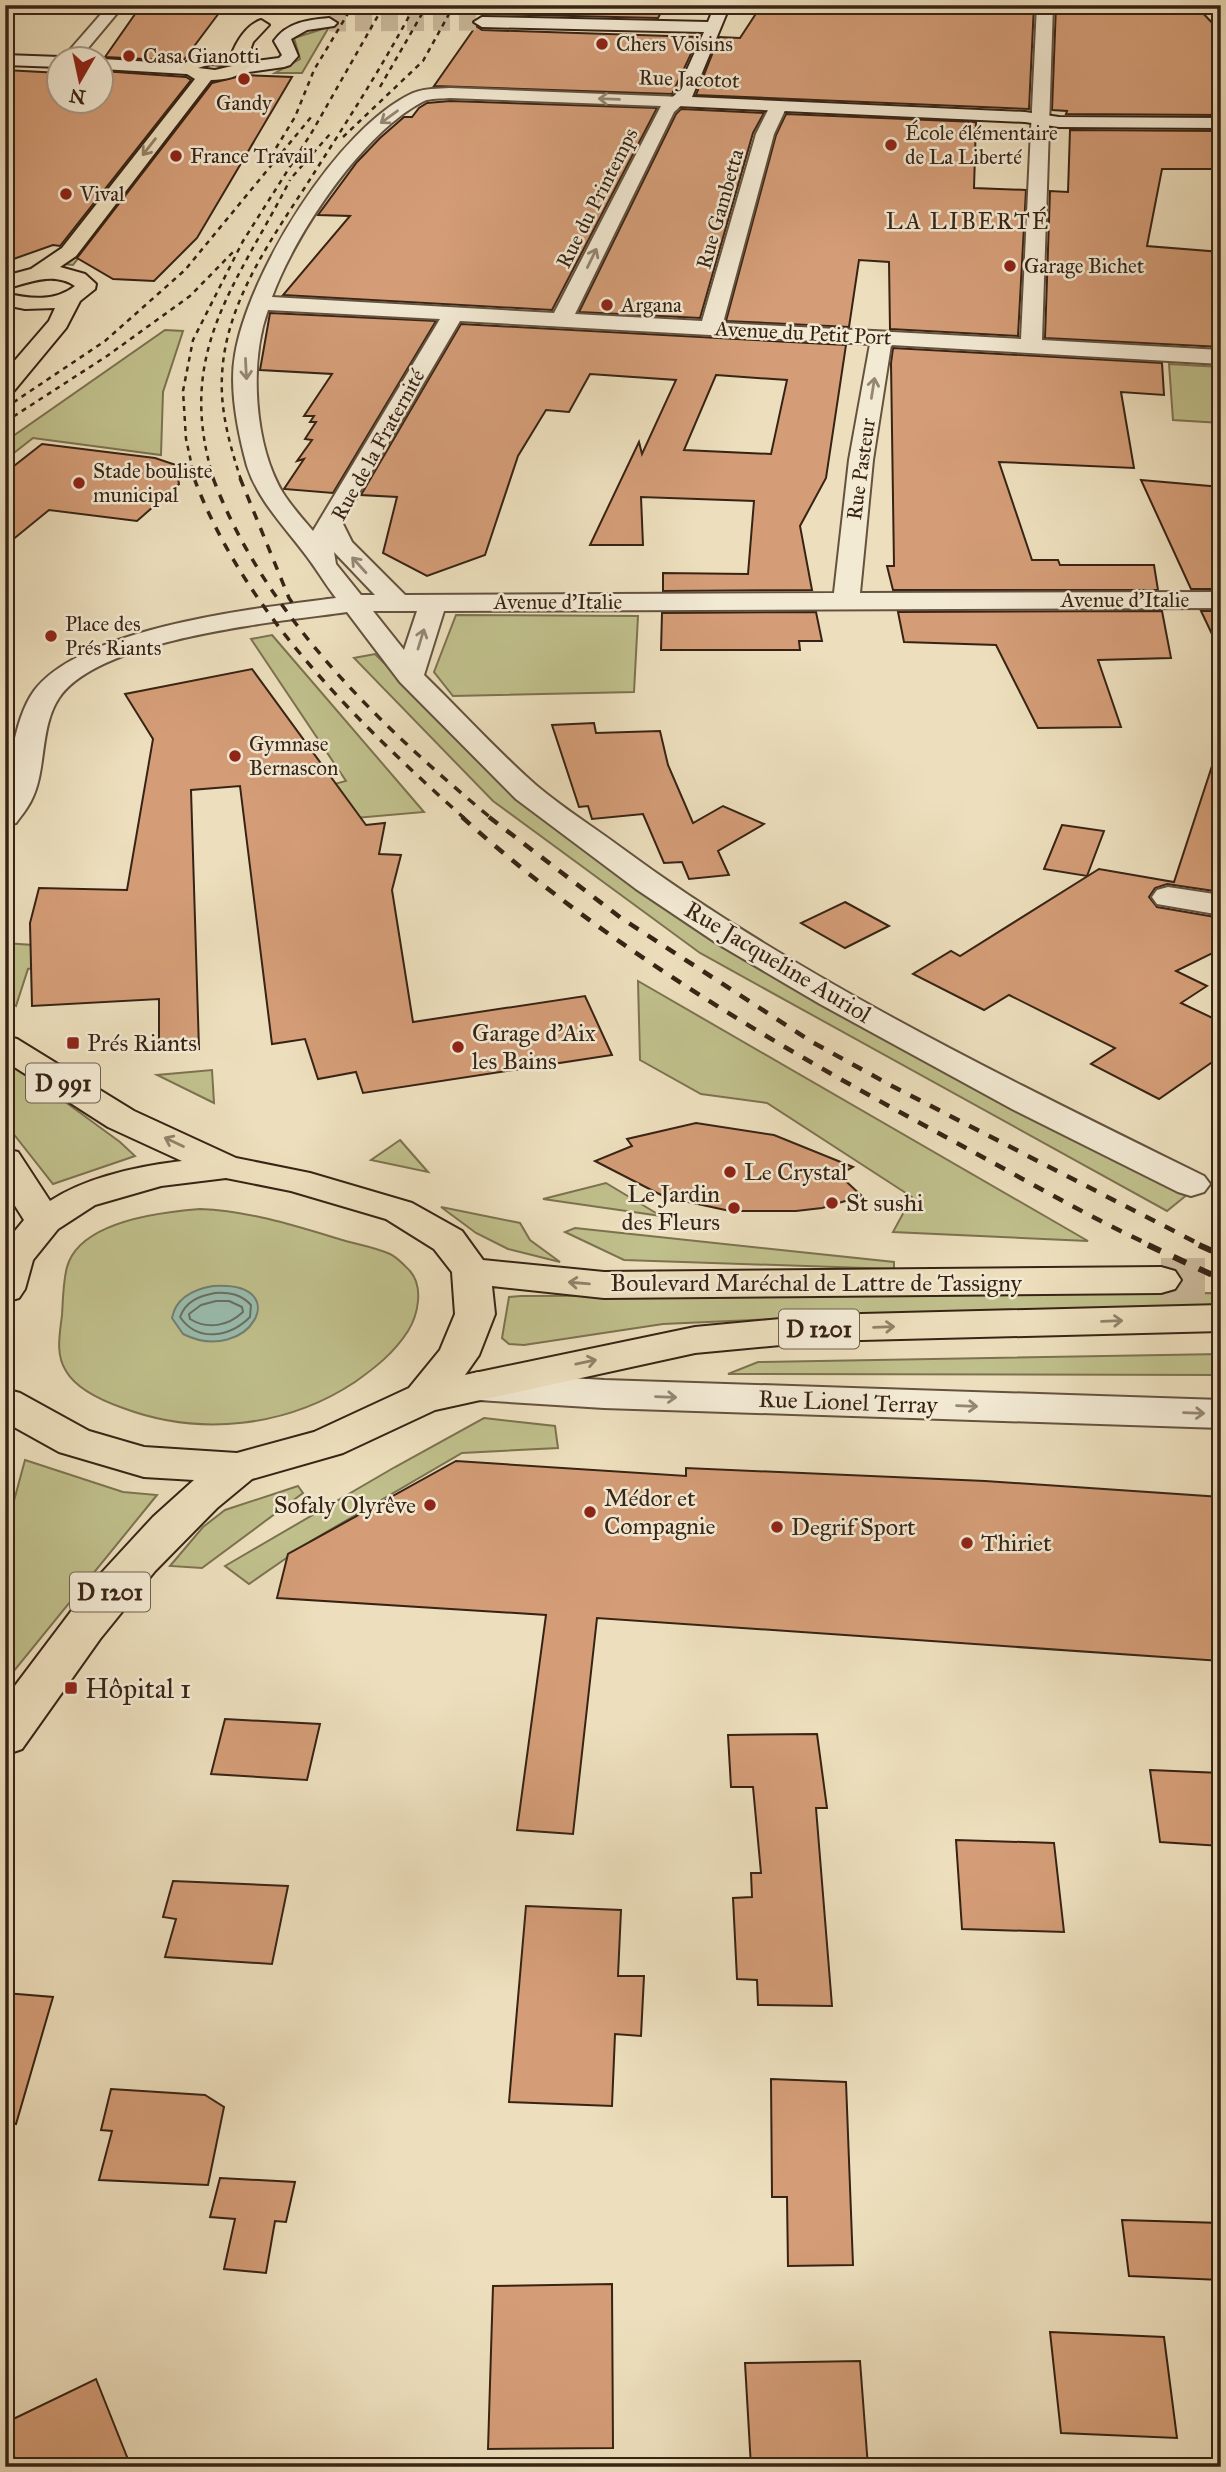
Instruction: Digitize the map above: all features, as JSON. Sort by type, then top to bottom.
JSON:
[{"type":"main road","points":[[196,67],[233,30],[283,21],[287,15]]},
{"type":"main road","points":[[6,380],[58,323],[72,287],[219,79],[237,67],[240,51],[248,37],[261,25]]},
{"type":"main road","points":[[196,67],[237,67]]},
{"type":"main road","points":[[11,298],[36,275],[69,253],[204,79],[196,67]]},
{"type":"main road","points":[[36,275],[72,287]]},
{"type":"main road","points":[[11,298],[72,287]]},
{"type":"main road","points":[[6,380],[38,329],[32,307],[11,298]]},
{"type":"main road","name":"D 991","points":[[5,1046],[121,1119],[226,1167]]},
{"type":"main road","points":[[5,1160],[44,1221]]},
{"type":"main road","points":[[5,1289],[15,1258],[44,1221],[82,1197],[158,1175],[226,1167],[298,1181],[399,1211],[448,1240],[471,1271],[475,1314],[458,1355],[424,1398]]},
{"type":"main road","name":"Boulevard Maréchal de Lattre de Tassigny","points":[[471,1271],[512,1278],[617,1285],[1161,1280]]},
{"type":"main road","name":"Boulevard Maréchal de Lattre de Tassigny","points":[[218,1467],[328,1443],[424,1398],[695,1340],[822,1328],[1221,1318]]},
{"type":"main road","points":[[5,1403],[74,1442],[144,1462],[218,1467]]},
{"type":"main road","name":"D 1201","points":[[7,1734],[126,1572],[196,1499],[218,1467]]},
{"type":"street","points":[[81,46],[117,5]]},
{"type":"street","name":"Rue du Printemps","points":[[562,319],[667,109],[683,97],[723,5]]},
{"type":"street","points":[[1031,346],[1041,120],[1040,71],[1045,5]]},
{"type":"street","points":[[482,22],[712,27]]},
{"type":"street","points":[[237,67],[284,62],[289,59],[282,41],[286,34],[307,26],[328,23]]},
{"type":"street","points":[[5,60],[46,61]]},
{"type":"street","points":[[116,64],[196,67]]},
{"type":"street","name":"Rue Jacotot","points":[[260,303],[289,244],[328,180],[373,129],[418,97],[450,93],[677,101],[1071,122],[1221,124]]},
{"type":"street","name":"Rue Gambetta","points":[[711,327],[765,134],[778,106]]},
{"type":"street","name":"Avenue du Petit Port","points":[[260,303],[1221,356]]},
{"type":"street","name":"Rue Jacqueline Auriol","points":[[260,303],[245,358],[253,437],[269,491],[410,676],[527,793],[648,882],[730,937],[832,997],[1025,1101],[1191,1184]]},
{"type":"street","name":"Rue de la Fraternité","points":[[397,602],[341,545],[330,522],[454,313]]},
{"type":"street","name":"Rue Pasteur","points":[[846,601],[861,460],[882,337]]},
{"type":"street","points":[[320,556],[322,539],[330,522]]},
{"type":"street","name":"Avenue d'Italie","points":[[5,817],[17,800],[35,724],[46,695],[75,668],[117,648],[260,616],[354,603],[397,602],[1221,600]]},
{"type":"street","points":[[410,676],[433,602]]},
{"type":"street","points":[[1168,897],[1221,905]]},
{"type":"street","name":"Rue Lionel Terray","points":[[476,1385],[617,1395],[1221,1414]]},
{"type":"green space","points":[[329,27],[302,73],[275,73],[300,59],[294,38]]},
{"type":"green space","points":[[206,79],[215,80],[73,265],[63,264]]},
{"type":"green space","points":[[165,330],[183,331],[163,392],[161,455],[33,438],[5,460],[5,437],[13,436]]},
{"type":"green space","points":[[1169,364],[1221,367],[1221,423],[1173,420]]},
{"type":"green space","points":[[456,615],[638,616],[634,692],[453,696],[434,672]]},
{"type":"green space","points":[[272,635],[424,812],[344,819],[319,788],[346,781],[251,639]]},
{"type":"green space","points":[[375,654],[516,795],[721,943],[1188,1194],[1167,1211],[700,953],[493,801],[354,658]]},
{"type":"green space","points":[[5,943],[61,947],[57,964],[28,969],[16,1006],[5,999]]},
{"type":"green space","points":[[638,981],[1088,1241],[893,1232],[912,1197],[767,1103],[701,1094],[640,1060]]},
{"type":"green space","points":[[5,1058],[120,1142],[135,1156],[53,1184],[5,1123]]},
{"type":"green space","points":[[212,1070],[214,1103],[157,1075]]},
{"type":"green space","points":[[400,1140],[428,1172],[371,1160]]},
{"type":"green space","points":[[606,1183],[661,1216],[543,1199]]},
{"type":"green space","points":[[441,1207],[520,1223],[530,1240],[560,1262],[508,1249],[476,1233]]},
{"type":"green space","points":[[200,1209],[271,1220],[393,1255],[410,1271],[417,1285],[417,1309],[408,1331],[384,1359],[355,1382],[329,1397],[272,1418],[242,1423],[182,1422],[152,1417],[91,1394],[71,1378],[59,1351],[65,1279],[67,1267],[75,1251],[88,1239],[124,1222]]},
{"type":"green space","points":[[575,1228],[894,1262],[894,1269],[624,1260],[565,1232]]},
{"type":"green space","points":[[1221,1293],[1221,1308],[868,1315],[663,1324],[524,1345],[509,1344],[502,1338],[509,1297],[521,1296]]},
{"type":"green space","points":[[1221,1354],[1221,1375],[728,1374],[758,1362]]},
{"type":"green space","points":[[484,1418],[555,1426],[558,1448],[462,1453],[311,1541],[249,1584],[225,1566],[395,1467]]},
{"type":"green space","points":[[25,1460],[123,1492],[157,1495],[5,1682],[5,1534]]},
{"type":"green space","points":[[298,1486],[303,1493],[202,1568],[170,1566],[203,1527],[225,1510]]},
{"type":"water","points":[[213,1286],[239,1288],[253,1296],[258,1307],[254,1320],[244,1332],[227,1340],[207,1341],[183,1334],[172,1318],[174,1311],[187,1295]]},
{"type":"building","points":[[491,5],[665,5],[658,18],[485,14]]},
{"type":"building","points":[[891,5],[1034,5],[1029,109],[696,95],[719,37],[740,38],[759,9],[892,12]]},
{"type":"building","points":[[1056,5],[1195,5],[1221,32],[1221,115],[1066,114],[1067,111],[1052,110]]},
{"type":"building","points":[[140,7],[222,9],[183,61],[116,58],[116,46],[113,46]]},
{"type":"building","points":[[476,26],[482,30],[699,37],[672,94],[434,86]]},
{"type":"building","points":[[5,70],[46,72],[46,116],[116,116],[116,72],[186,77],[191,80],[60,246],[53,245],[5,262]]},
{"type":"building","points":[[244,75],[292,77],[197,238],[154,281],[113,279],[77,258],[212,83]]},
{"type":"building","points":[[450,101],[657,108],[552,310],[283,295],[350,216],[318,215],[357,162],[404,117],[412,117],[427,103]]},
{"type":"building","points":[[681,109],[764,113],[753,133],[700,318],[579,312],[676,114]]},
{"type":"building","points":[[786,114],[976,122],[974,188],[1026,190],[1018,336],[890,329],[889,262],[859,260],[849,327],[726,321],[776,135]]},
{"type":"building","points":[[1070,130],[1221,131],[1221,169],[1162,169],[1147,246],[1221,252],[1221,347],[1045,338],[1050,191],[1068,192]]},
{"type":"building","points":[[270,313],[436,321],[333,493],[284,489],[304,459],[297,461],[312,440],[305,439],[316,422],[310,422],[314,416],[304,416],[332,374],[260,370]]},
{"type":"building","points":[[461,324],[846,345],[826,478],[800,526],[812,590],[663,591],[663,573],[748,574],[754,501],[641,497],[643,545],[590,545],[639,442],[642,454],[676,380],[590,374],[569,412],[546,410],[518,456],[485,555],[427,576],[383,553],[397,497],[361,495]],"holes":[[[716,375],[787,380],[771,454],[684,450]]]},
{"type":"building","points":[[893,348],[1162,363],[1164,395],[1121,392],[1134,468],[999,462],[1032,560],[1058,560],[1060,565],[1154,565],[1158,590],[893,590],[887,566],[894,566]]},
{"type":"building","points":[[42,444],[155,458],[176,465],[179,484],[137,521],[49,510],[5,546],[5,473]]},
{"type":"building","points":[[1141,480],[1221,487],[1221,589],[1191,589]]},
{"type":"building","points":[[1162,611],[1171,658],[1098,660],[1121,727],[1038,728],[996,645],[904,642],[898,612]]},
{"type":"building","points":[[1201,611],[1221,611],[1221,653]]},
{"type":"building","points":[[816,612],[822,641],[799,641],[800,650],[661,650],[662,613]]},
{"type":"building","points":[[252,669],[366,825],[385,823],[379,854],[401,855],[392,890],[413,1022],[585,996],[612,1055],[363,1093],[356,1072],[318,1079],[305,1039],[272,1044],[240,786],[191,790],[199,1049],[159,1052],[159,999],[32,1006],[30,923],[39,888],[127,890],[153,739],[125,694]]},
{"type":"building","points":[[594,723],[596,733],[660,731],[668,765],[693,823],[723,806],[764,824],[718,851],[729,875],[689,879],[682,862],[664,863],[643,814],[592,819],[588,806],[579,807],[552,725]]},
{"type":"building","points":[[1213,763],[1221,764],[1221,892],[1167,884],[1155,888],[1149,897],[1157,907],[1221,918],[1221,949],[1176,971],[1207,986],[1181,1003],[1221,1022],[1221,1056],[1159,1099],[1091,1064],[1115,1048],[1009,995],[984,1010],[913,974],[951,951],[960,956],[1099,869],[1174,882]]},
{"type":"building","points":[[1062,825],[1104,831],[1087,876],[1044,869]]},
{"type":"building","points":[[845,902],[889,926],[845,948],[801,923]]},
{"type":"building","name":"Le Crystal","points":[[696,1123],[774,1135],[853,1167],[839,1175],[862,1196],[822,1208],[796,1211],[730,1211],[665,1197],[595,1161],[632,1146],[627,1139]]},
{"type":"building","points":[[456,1461],[686,1476],[686,1468],[985,1481],[1221,1497],[1221,1661],[597,1618],[573,1834],[517,1830],[546,1615],[277,1598],[288,1554]]},
{"type":"building","points":[[225,1719],[320,1724],[307,1780],[211,1774]]},
{"type":"building","points":[[817,1734],[827,1808],[816,1808],[832,2006],[758,2005],[757,1980],[737,1979],[733,1898],[752,1897],[751,1873],[761,1873],[753,1787],[731,1787],[728,1735]]},
{"type":"building","points":[[1150,1770],[1221,1773],[1221,1846],[1160,1842]]},
{"type":"building","points":[[956,1840],[1054,1843],[1064,1932],[962,1929]]},
{"type":"building","points":[[173,1881],[288,1886],[272,1964],[165,1957],[176,1919],[163,1917]]},
{"type":"building","points":[[526,1906],[621,1910],[618,1976],[644,1976],[641,2036],[615,2034],[612,2106],[509,2102]]},
{"type":"building","points":[[5,1993],[53,1997],[16,2124],[5,2122]]},
{"type":"building","points":[[771,2079],[846,2082],[853,2265],[788,2266],[787,2197],[772,2197]]},
{"type":"building","points":[[111,2089],[205,2095],[224,2107],[208,2185],[99,2180],[112,2131],[101,2130]]},
{"type":"building","points":[[220,2178],[295,2182],[286,2222],[275,2221],[266,2273],[224,2269],[235,2219],[210,2217]]},
{"type":"building","points":[[1122,2220],[1221,2223],[1221,2280],[1129,2276]]},
{"type":"building","points":[[612,2284],[613,2448],[488,2449],[493,2286]]},
{"type":"building","points":[[1050,2332],[1164,2337],[1177,2438],[1061,2433]]},
{"type":"building","points":[[860,2361],[868,2467],[751,2467],[745,2363]]},
{"type":"building","points":[[96,2379],[131,2467],[18,2467],[5,2431],[5,2423]]},
{"type":"tunnel","points":[[329,23],[482,22]]},
{"type":"tunnel","points":[[1161,1280],[1221,1280]]},
{"type":"railway","points":[[276,148],[295,117],[314,70],[353,5]]},
{"type":"railway","points":[[195,480],[186,439],[183,391],[193,340],[243,241],[312,132],[384,5]]},
{"type":"railway","points":[[241,480],[227,428],[222,389],[225,348],[232,320],[270,242],[367,88],[415,5]]},
{"type":"railway","points":[[380,87],[427,5]]},
{"type":"railway","points":[[343,137],[423,61],[454,5]]},
{"type":"railway","points":[[5,408],[105,341],[185,270],[312,116]]},
{"type":"railway","points":[[293,176],[330,134]]},
{"type":"railway","points":[[214,480],[204,435],[201,394],[206,357],[232,288],[290,180]]},
{"type":"railway","points":[[5,422],[107,356],[190,296],[234,251]]},
{"type":"railway","points":[[194,478],[216,528],[243,575],[308,663],[384,744],[464,818]]},
{"type":"railway","points":[[213,478],[235,528],[263,576],[295,622],[330,665],[408,745],[491,818]]},
{"type":"railway","points":[[240,478],[289,598],[296,608]]},
{"type":"railway","points":[[462,817],[576,910],[698,994],[890,1107],[1077,1209],[1152,1246]]},
{"type":"railway","points":[[489,817],[621,918],[812,1042],[1203,1246]]},
{"type":"railway","points":[[1148,1245],[1221,1279]]},
{"type":"railway","points":[[1199,1245],[1221,1255]]},
{"type":"place","name":"Chers Voisins","points":[[602,44]]},
{"type":"place","name":"Casa Gianotti","points":[[129,56]]},
{"type":"place","name":"Gandy","points":[[244,79]]},
{"type":"place","name":"École élémentaire de La Liberté","points":[[891,145]]},
{"type":"place","name":"France Travail","points":[[176,156]]},
{"type":"place","name":"Vival","points":[[66,194]]},
{"type":"place","name":"Garage Bichet","points":[[1010,266]]},
{"type":"place","name":"Argana","points":[[607,305]]},
{"type":"place","name":"Stade bouliste municipal","points":[[79,483]]},
{"type":"place","name":"Place des Prés Riants","points":[[51,636]]},
{"type":"place","name":"Gymnase Bernascon","points":[[235,756]]},
{"type":"place","name":"Prés Riants","points":[[73,1043]]},
{"type":"place","name":"Garage d'Aix les Bains","points":[[458,1047]]},
{"type":"place","name":"Le Crystal","points":[[730,1172]]},
{"type":"place","name":"St sushi","points":[[832,1203]]},
{"type":"place","name":"Le Jardin des Fleurs","points":[[734,1208]]},
{"type":"place","name":"Sofaly Olyrêve","points":[[430,1505]]},
{"type":"place","name":"Médor et Compagnie","points":[[590,1512]]},
{"type":"place","name":"Degrif Sport","points":[[777,1527]]},
{"type":"place","name":"Thiriet","points":[[967,1543]]},
{"type":"place","name":"Hôpital 1","points":[[71,1688]]},
{"type":"district","name":"LA LIBERTÉ","points":[[968,221]]}]
